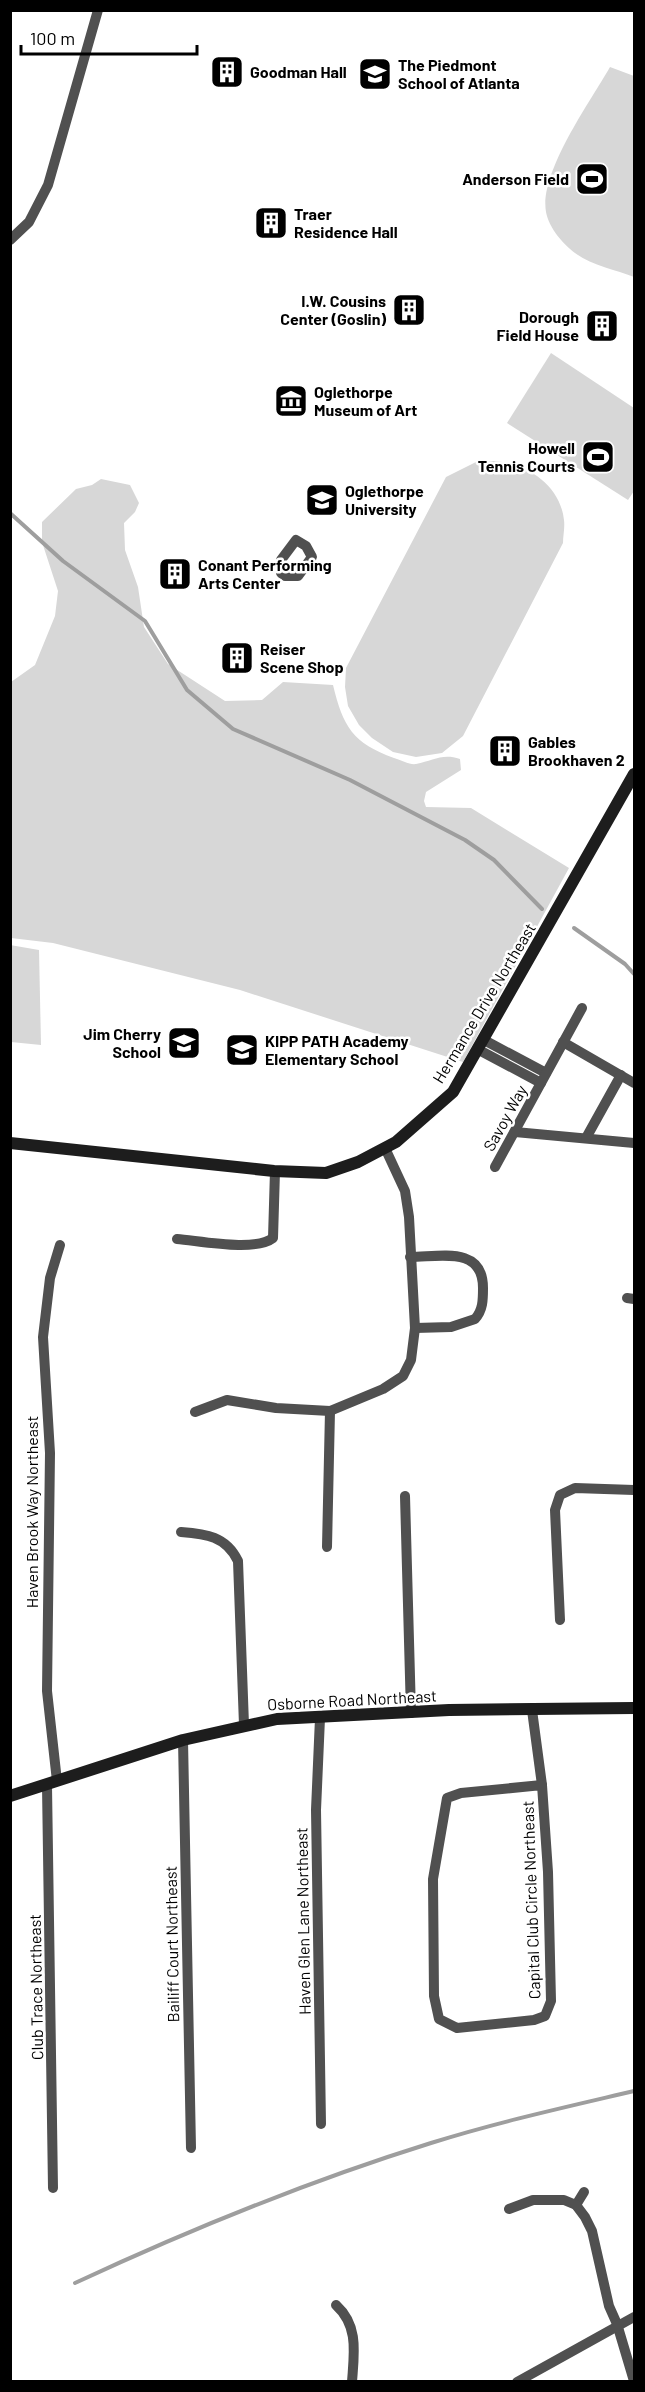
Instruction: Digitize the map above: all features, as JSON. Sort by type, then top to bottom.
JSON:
[{"type":"street","points":[[10,240],[29,222],[48,185],[98,10]]},
{"type":"street","name":"Hermance Drive Northeast","points":[[10,1143],[275,1171],[327,1173],[358,1162],[385,1148],[416,1127],[453,1092],[482,1045],[634,774]]},
{"type":"street","name":"Savoy Way","points":[[495,1167],[582,1008]]},
{"type":"street","points":[[563,1042],[634,1083]]},
{"type":"street","name":"Savoy Way","points":[[482,1045],[544,1078]]},
{"type":"street","points":[[586,1138],[621,1075]]},
{"type":"street","points":[[514,1132],[634,1143]]},
{"type":"street","points":[[195,1412],[227,1400],[276,1408],[330,1411],[383,1389],[403,1376],[411,1360],[415,1328],[409,1217],[405,1191],[385,1148]]},
{"type":"street","points":[[177,1239],[229,1244],[266,1244],[273,1238],[275,1171]]},
{"type":"street","name":"Haven Brook Way Northeast","points":[[52,1784],[47,1691],[50,1453],[43,1337],[50,1278],[60,1245]]},
{"type":"street","points":[[410,1257],[461,1256],[474,1262],[483,1281],[483,1306],[475,1319],[451,1327],[415,1328]]},
{"type":"street","points":[[327,1547],[330,1411]]},
{"type":"street","points":[[560,1620],[555,1510],[560,1495],[574,1488],[634,1490]]},
{"type":"street","points":[[405,1496],[411,1713]]},
{"type":"street","points":[[181,1532],[210,1535],[222,1540],[232,1548],[238,1561],[244,1725]]},
{"type":"street","name":"Osborne Road Northeast","points":[[10,1796],[183,1740],[277,1719],[411,1713],[634,1708]]},
{"type":"street","name":"Capital Club Circle Northeast","points":[[532,1710],[542,1785],[548,1872],[551,2001],[545,2016],[534,2020],[457,2028],[439,2019],[434,1996],[433,1879],[447,1798],[461,1793],[542,1785]]},
{"type":"street","name":"Haven Glen Lane Northeast","points":[[321,1718],[316,1810],[321,2124]]},
{"type":"street","name":"Bailiff Court Northeast","points":[[183,1740],[191,2148]]},
{"type":"street","name":"Club Trace Northeast","points":[[52,1784],[52,2188]]},
{"type":"street","points":[[576,2205],[584,2192]]},
{"type":"street","points":[[509,2209],[547,2199],[564,2200],[576,2205],[592,2231],[609,2306],[617,2324],[634,2381]]},
{"type":"street","points":[[336,2305],[346,2314],[354,2337],[352,2382]]},
{"type":"street","points":[[517,2382],[617,2324],[634,2317]]},
{"type":"shaded area","name":"Anderson Field","points":[[610,67],[634,76],[634,277],[596,264],[575,253],[557,235],[546,212],[546,196],[550,178],[558,158]]},
{"type":"shaded area","name":"Howell Tennis Courts","points":[[551,353],[634,408],[634,491],[628,500],[507,423]]},
{"type":"shaded area","points":[[495,461],[530,471],[549,486],[561,507],[564,523],[563,543],[463,736],[442,753],[416,757],[393,752],[372,738],[359,725],[348,706],[345,687],[346,668],[446,477],[476,462]]},
{"type":"shaded area","points":[[101,479],[130,485],[139,503],[135,512],[124,523],[125,550],[138,587],[144,627],[168,664],[225,701],[262,700],[283,682],[333,685],[346,723],[359,739],[369,746],[411,764],[443,757],[460,759],[461,770],[426,792],[424,801],[426,807],[471,808],[569,868],[463,1062],[240,990],[53,943],[11,938],[11,682],[35,665],[55,616],[58,591],[42,542],[42,522],[76,489],[92,485]]},
{"type":"shaded area","points":[[10,945],[39,950],[41,1045],[11,1042]]},
{"type":"waterway","points":[[10,513],[63,561],[145,621],[187,690],[233,729],[350,780],[465,840],[494,860],[542,909]]},
{"type":"waterway","points":[[574,928],[625,964],[634,974]]},
{"type":"waterway","points":[[75,2283],[251,2207],[340,2173],[481,2128],[634,2091]]},
{"type":"place","name":"Goodman Hall","points":[[227,72]]},
{"type":"place","name":"The Piedmont School of Atlanta","points":[[375,74]]},
{"type":"place","name":"Anderson Field","points":[[592,179]]},
{"type":"place","name":"Traer Residence Hall","points":[[271,223]]},
{"type":"place","name":"I.W. Cousins Center (Goslin)","points":[[409,310]]},
{"type":"place","name":"Dorough Field House","points":[[602,326]]},
{"type":"place","name":"Oglethorpe Museum of Art","points":[[291,401]]},
{"type":"place","name":"Howell Tennis Courts","points":[[598,457]]},
{"type":"place","name":"Oglethorpe University","points":[[322,500]]},
{"type":"place","name":"Conant Performing Arts Center","points":[[175,574]]},
{"type":"place","name":"Reiser Scene Shop","points":[[237,658]]},
{"type":"place","name":"Gables Brookhaven 2","points":[[505,751]]},
{"type":"place","name":"Jim Cherry School","points":[[184,1043]]},
{"type":"place","name":"KIPP PATH Academy Elementary School","points":[[242,1050]]}]
